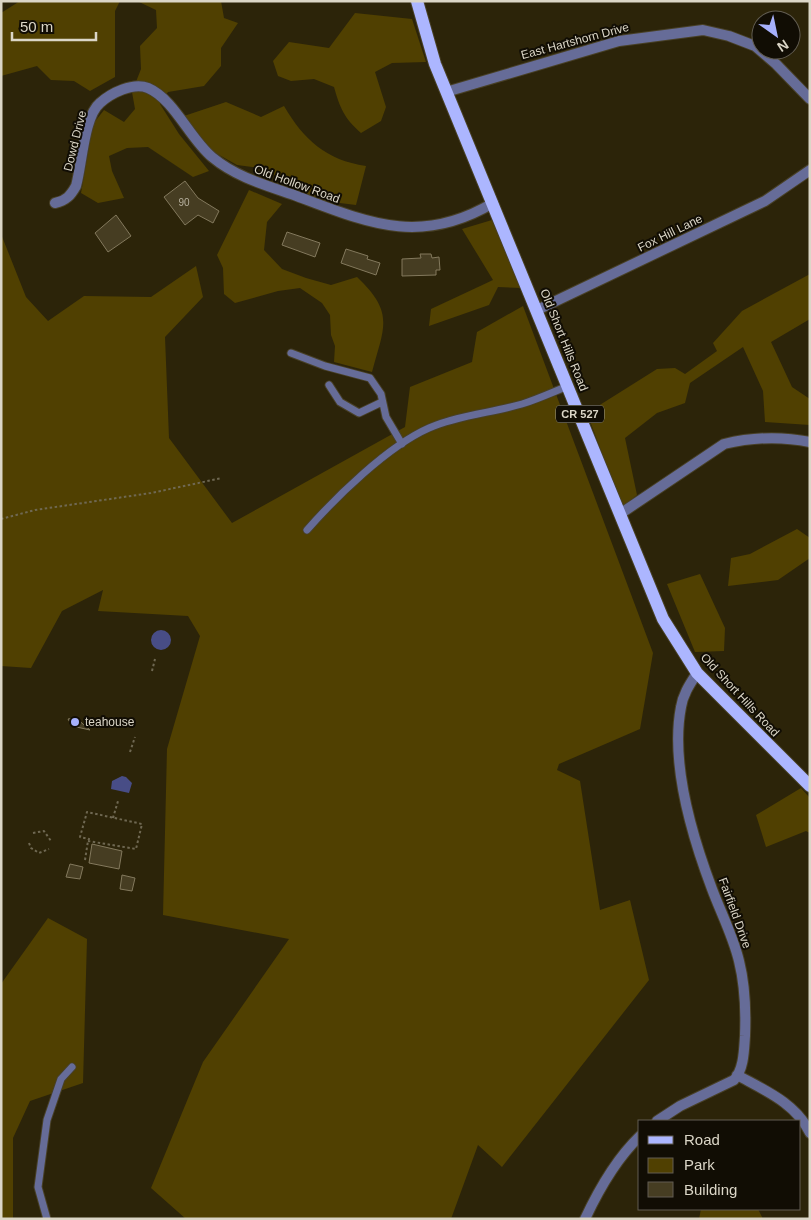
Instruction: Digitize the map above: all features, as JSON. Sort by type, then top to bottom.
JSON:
[{"type":"main road","name":"Old Short Hills Road","points":[[417,1],[434,64],[663,619],[697,673],[810,786]]},
{"type":"street","name":"East Hartshorn Drive","points":[[446,92],[619,40],[703,30],[729,36],[755,46],[776,64],[810,99]]},
{"type":"street","name":"Old Hollow Road","points":[[125,89],[139,86],[157,94],[176,113],[200,146],[243,177],[362,220],[400,227],[434,225],[466,217],[492,203]]},
{"type":"street","name":"Dowd Drive","points":[[55,203],[62,202],[71,194],[76,186],[93,112],[99,104],[125,89]]},
{"type":"street","name":"Fox Hill Lane","points":[[537,310],[765,201],[810,170]]},
{"type":"street","points":[[620,514],[724,444],[741,440],[776,438],[810,442]]},
{"type":"street","name":"Fairfield Drive","points":[[697,673],[687,688],[680,708],[679,764],[690,819],[712,888],[733,942],[743,978],[746,1021],[744,1052],[738,1076]]},
{"type":"street","points":[[659,1120],[680,1106],[721,1088],[738,1076],[768,1092],[798,1113],[810,1133]]},
{"type":"street","points":[[585,1219],[601,1187],[621,1157],[638,1138]]},
{"type":"lane","points":[[291,353],[325,366],[370,378],[380,394],[386,417],[402,444]]},
{"type":"lane","points":[[329,385],[340,402],[359,413],[382,402]]},
{"type":"lane","points":[[306,530],[336,498],[402,444],[429,428],[460,417],[522,404],[568,386]]},
{"type":"lane","points":[[47,1219],[38,1188],[47,1120],[61,1079],[72,1067]]},
{"type":"path","points":[[1,519],[35,510],[151,493],[222,478]]},
{"type":"path","points":[[152,670],[155,659]]},
{"type":"path","points":[[130,752],[135,737]]},
{"type":"path","points":[[113,818],[118,801]]},
{"type":"path","points":[[87,812],[113,818],[142,824],[136,850],[88,841],[89,839],[80,837],[87,812]]},
{"type":"path","points":[[33,834],[44,830],[52,841]]},
{"type":"path","points":[[85,860],[88,841]]},
{"type":"path","points":[[29,843],[30,848],[39,852],[49,849]]},
{"type":"green space","points":[[20,1],[120,1],[115,11],[115,77],[90,91],[74,81],[51,80],[37,66],[1,76],[1,13]]},
{"type":"green space","points":[[137,1],[221,1],[224,18],[238,23],[221,48],[221,66],[204,86],[168,92],[160,104],[179,134],[209,171],[193,177],[148,147],[127,148],[109,156],[112,171],[124,198],[98,203],[81,193],[93,124],[104,110],[124,122],[135,109],[132,92],[141,69],[140,46],[157,28],[156,10]]},
{"type":"green space","points":[[355,13],[412,19],[426,62],[392,63],[375,72],[386,107],[381,121],[361,133],[343,112],[334,87],[314,79],[291,81],[278,76],[273,61],[289,42],[329,48]]},
{"type":"green space","points":[[226,102],[261,117],[284,106],[300,129],[318,146],[339,159],[366,166],[356,205],[324,201],[288,186],[267,169],[237,165],[205,147],[184,116]]},
{"type":"green space","points":[[249,190],[282,204],[267,222],[264,250],[282,269],[331,285],[357,277],[377,301],[382,311],[383,332],[372,372],[334,362],[335,346],[331,335],[330,315],[322,303],[300,288],[278,291],[235,303],[224,294],[223,268],[217,255]]},
{"type":"green space","points":[[492,220],[522,288],[498,287],[489,305],[429,326],[431,309],[493,280],[462,229]]},
{"type":"green space","points":[[1,234],[26,297],[48,321],[84,296],[151,297],[196,266],[203,297],[165,337],[169,438],[232,523],[405,427],[410,387],[472,362],[477,332],[523,306],[653,653],[640,729],[559,764],[557,770],[580,781],[600,910],[630,900],[649,980],[502,1167],[478,1145],[451,1219],[186,1219],[151,1188],[203,1062],[289,939],[163,915],[167,749],[200,636],[188,616],[98,611],[103,590],[62,611],[31,668],[1,666]]},
{"type":"green space","points":[[810,274],[810,319],[771,342],[792,387],[810,399],[810,425],[765,422],[763,391],[743,347],[690,383],[685,403],[657,413],[625,438],[637,495],[622,507],[587,413],[657,369],[675,368],[685,374],[717,351],[713,343],[742,311]]},
{"type":"green space","points":[[797,529],[810,538],[810,558],[778,580],[728,586],[731,558],[750,554]]},
{"type":"green space","points":[[700,574],[725,628],[724,651],[695,652],[667,584]]},
{"type":"green space","points":[[801,788],[810,798],[810,833],[806,831],[766,847],[756,815]]},
{"type":"green space","points":[[48,918],[87,939],[83,1083],[30,1101],[13,1138],[13,1219],[1,1219],[1,984]]},
{"type":"green space","points":[[701,1210],[758,1210],[763,1219],[699,1219]]},
{"type":"water","points":[[157,630],[165,630],[171,636],[171,644],[165,650],[157,650],[151,644],[151,636]]},
{"type":"water","points":[[122,776],[132,783],[129,793],[111,789],[112,781]]},
{"type":"building","points":[[185,181],[198,198],[219,211],[213,223],[198,215],[185,225],[164,197]]},
{"type":"building","points":[[116,215],[131,236],[108,252],[95,233]]},
{"type":"building","points":[[287,232],[320,243],[315,257],[282,245]]},
{"type":"building","points":[[346,249],[368,256],[367,259],[380,263],[376,275],[341,263]]},
{"type":"building","points":[[420,254],[431,254],[432,258],[439,257],[440,270],[436,270],[436,275],[402,276],[402,259],[421,258]]},
{"type":"building","points":[[76,718],[90,730],[72,726],[68,719]]},
{"type":"building","points":[[92,844],[122,851],[119,869],[89,863]]},
{"type":"building","points":[[70,864],[83,867],[80,879],[66,877]]},
{"type":"building","points":[[122,875],[135,878],[132,891],[120,889]]},
{"type":"place","name":"teahouse","points":[[75,722]]}]
